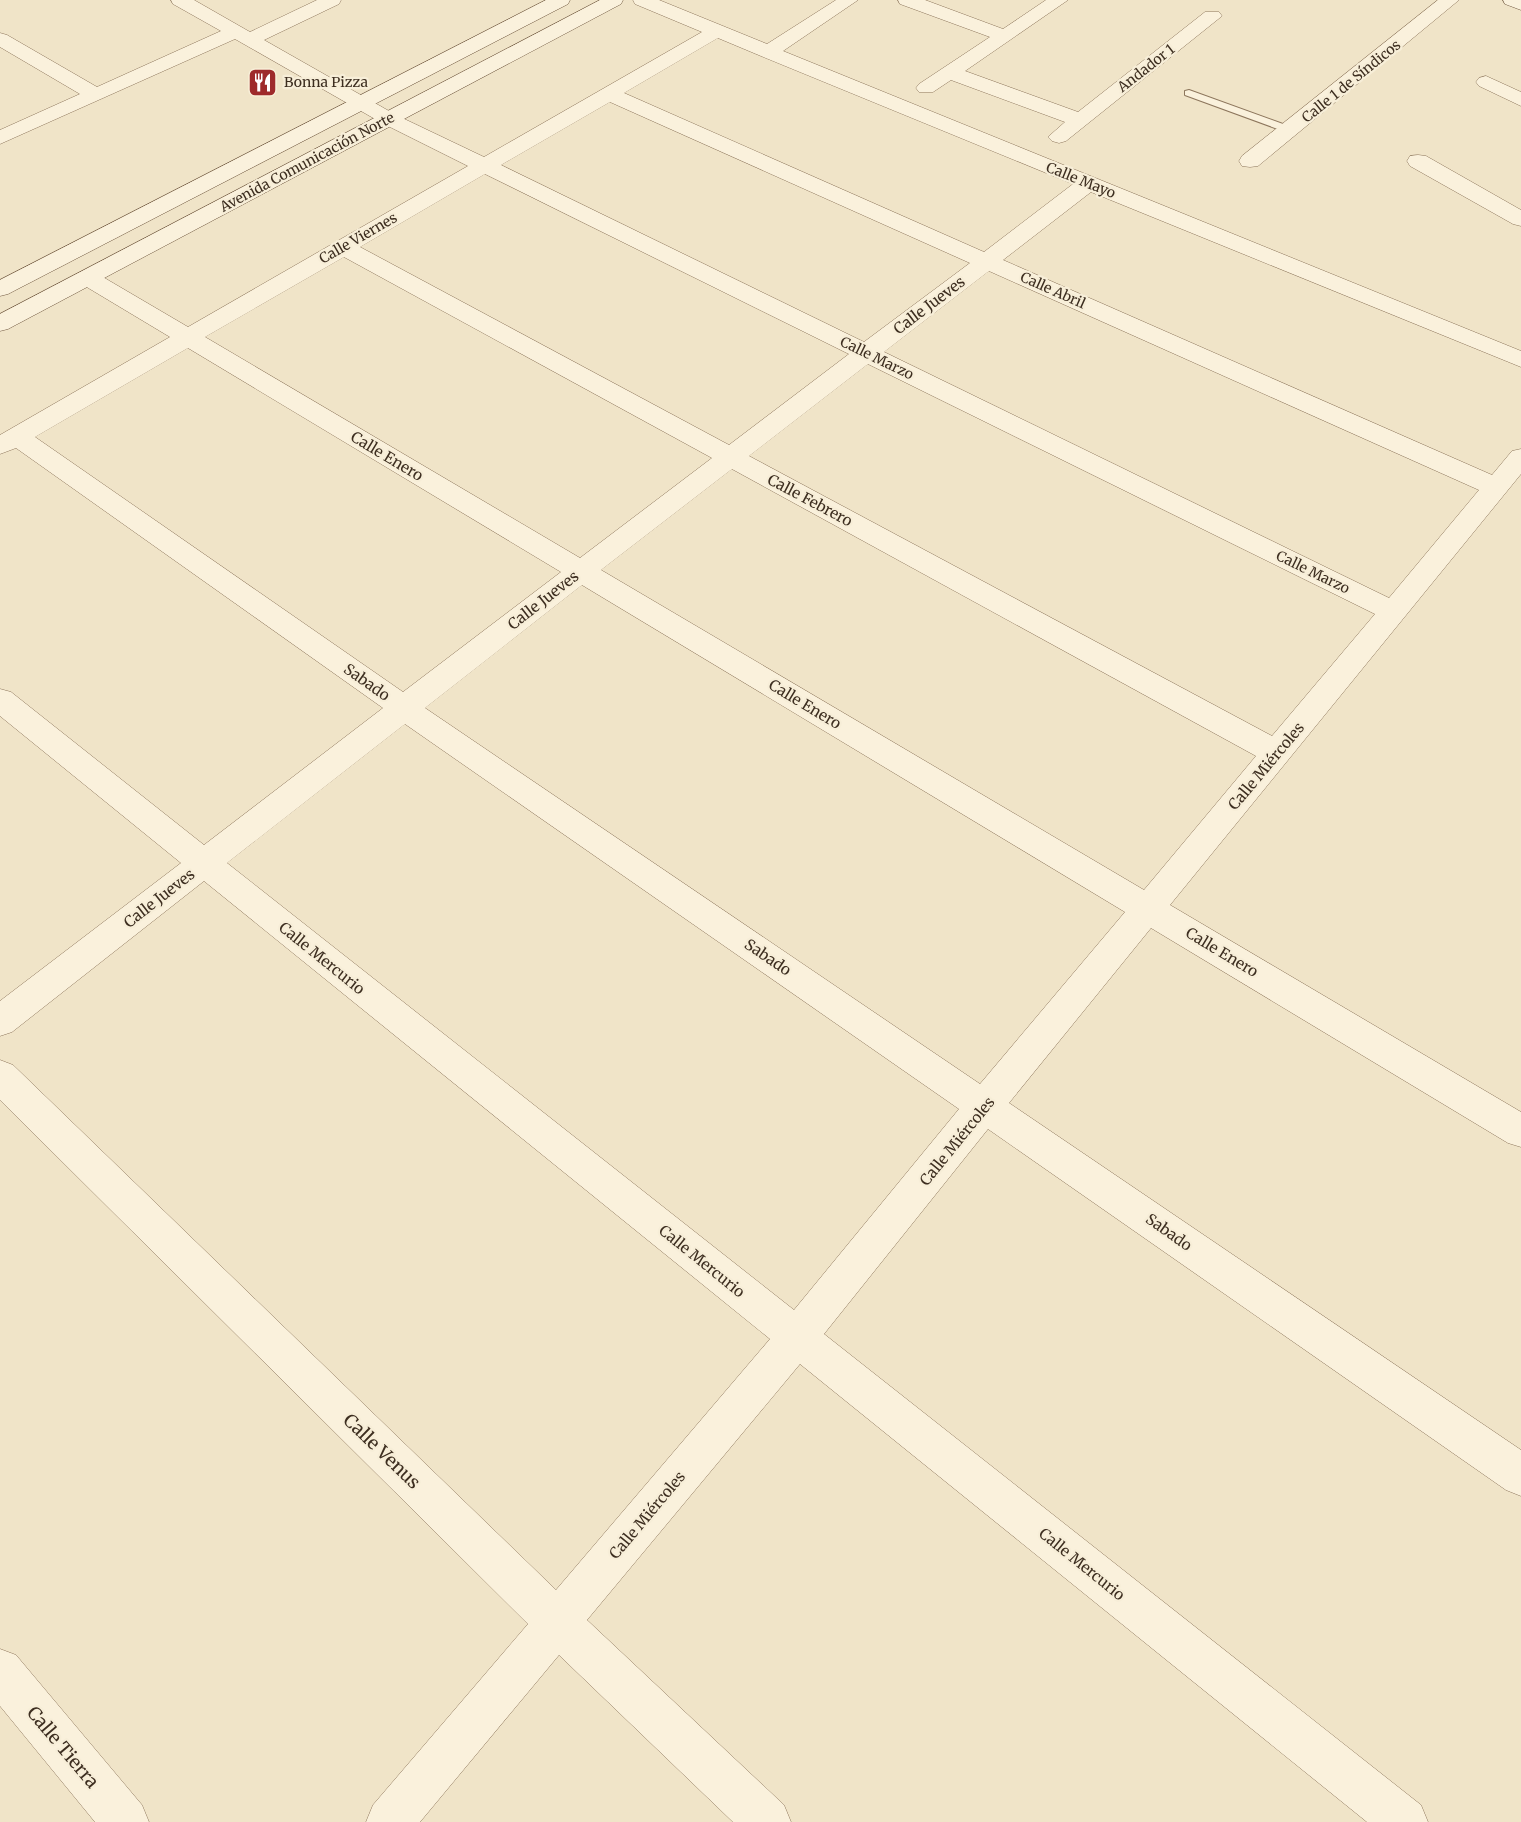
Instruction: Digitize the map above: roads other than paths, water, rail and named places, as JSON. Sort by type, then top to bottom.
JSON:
[{"type":"street","name":"Calle Marzo","points":[[180,0],[389,119],[1394,612]]},
{"type":"street","points":[[0,138],[96,95],[332,0]]},
{"type":"street","name":"Avenida Comunicación Norte","points":[[0,290],[561,0]]},
{"type":"street","name":"Avenida Comunicación Norte","points":[[0,324],[614,0]]},
{"type":"street","name":"Calle Mayo","points":[[642,0],[1521,360]]},
{"type":"street","points":[[768,52],[849,0]]},
{"type":"street","points":[[907,0],[1005,36]]},
{"type":"street","points":[[926,88],[1059,0]]},
{"type":"street","name":"Calle 1 de Síndicos","points":[[1250,161],[1450,0]]},
{"type":"street","points":[[1512,0],[1521,4]]},
{"type":"street","name":"Andador 1","points":[[1059,137],[1212,16]]},
{"type":"street","name":"Calle Viernes","points":[[8,441],[717,31]]},
{"type":"street","points":[[0,39],[96,95]]},
{"type":"street","points":[[948,72],[1080,120]]},
{"type":"street","points":[[1486,82],[1521,100]]},
{"type":"street","name":"Calle Abril","points":[[609,93],[1496,487]]},
{"type":"street","points":[[1418,161],[1521,219]]},
{"type":"street","name":"Calle Jueves","points":[[0,1021],[581,571],[1089,183]]},
{"type":"street","name":"Calle Febrero","points":[[343,247],[1277,753]]},
{"type":"street","name":"Calle Enero","points":[[88,278],[1521,1131]]},
{"type":"street","name":"Sabado","points":[[8,441],[985,1105],[1521,1475]]},
{"type":"street","name":"Calle Miércoles","points":[[390,1822],[797,1337],[985,1105],[1521,458]]},
{"type":"street","name":"Calle Mercurio","points":[[0,700],[1404,1822]]},
{"type":"street","name":"Calle Venus","points":[[0,1076],[557,1622],[767,1822]]},
{"type":"street","name":"Calle Tierra","points":[[0,1671],[125,1822]]},
{"type":"lane","points":[[1189,93],[1290,130]]},
{"type":"place","name":"Bonna Pizza","points":[[263,82]]}]
